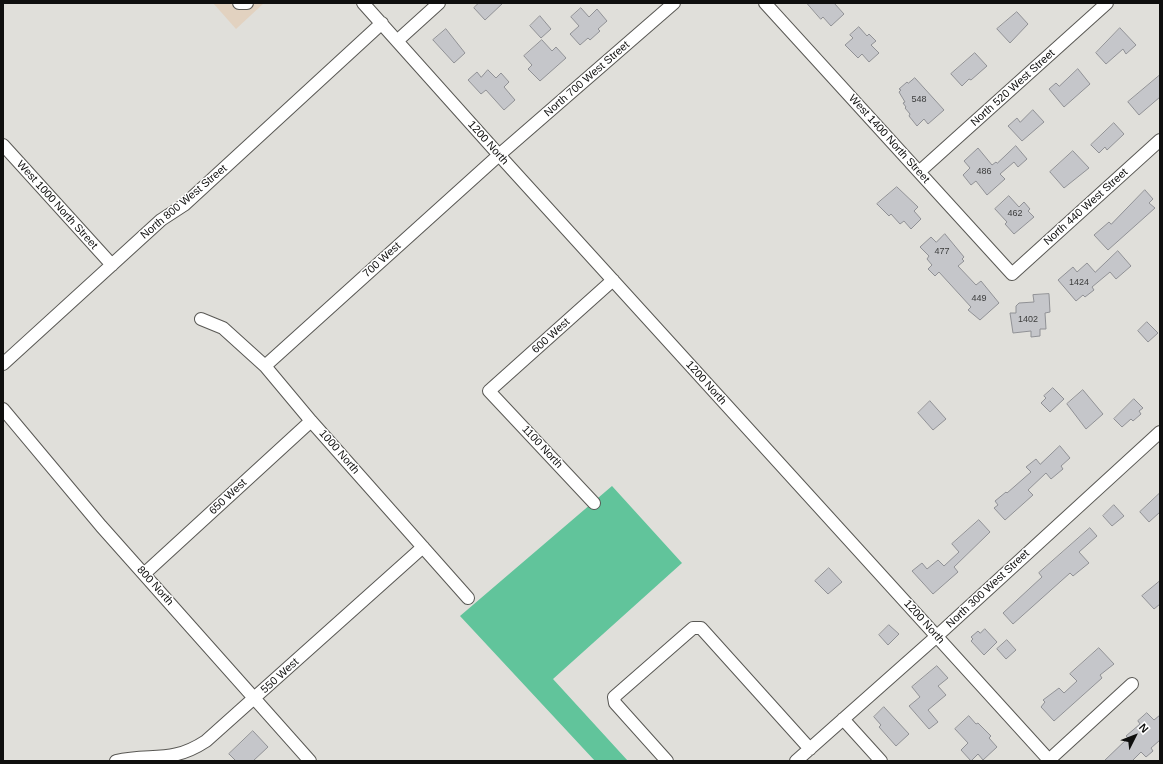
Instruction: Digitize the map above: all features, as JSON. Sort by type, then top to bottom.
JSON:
[{"type":"street","points":[[239,3],[247,3]]},
{"type":"street","name":"1200 North","points":[[363,3],[1050,760]]},
{"type":"street","points":[[398,41],[439,3]]},
{"type":"street","name":"North 700 West Street","points":[[500,155],[674,3]]},
{"type":"street","name":"West 1400 North Street","points":[[765,3],[1012,274]]},
{"type":"street","name":"North 520 West Street","points":[[919,172],[1107,3]]},
{"type":"street","name":"North 800 West Street","points":[[3,364],[161,220],[184,205],[382,23]]},
{"type":"street","name":"North 440 West Street","points":[[1012,274],[1160,140]]},
{"type":"street","name":"West 1000 North Street","points":[[3,145],[112,265]]},
{"type":"street","name":"700 West","points":[[266,366],[500,155]]},
{"type":"street","name":"600 West","points":[[490,391],[613,280]]},
{"type":"street","name":"1000 North","points":[[201,319],[223,328],[266,366],[311,421],[468,598]]},
{"type":"street","name":"1100 North","points":[[490,391],[594,503]]},
{"type":"street","name":"800 North","points":[[3,409],[144,574],[310,761]]},
{"type":"street","name":"650 West","points":[[144,574],[311,421]]},
{"type":"street","name":"North 300 West Street","points":[[796,761],[937,636],[1160,432]]},
{"type":"street","name":"550 West","points":[[116,761],[170,757],[188,751],[206,741],[423,547]]},
{"type":"street","points":[[667,761],[615,703],[614,697],[693,628],[701,628],[810,749]]},
{"type":"street","points":[[1050,760],[1132,684]]},
{"type":"street","points":[[843,719],[881,761]]},
{"type":"shaded area","points":[[213,3],[264,3],[236,29]]},
{"type":"green space","points":[[612,486],[682,563],[553,679],[628,761],[595,761],[460,616]]},
{"type":"building","points":[[479,3],[503,3],[485,20],[474,8]]},
{"type":"building","points":[[807,3],[834,3],[844,14],[831,26],[823,17],[821,19]]},
{"type":"building","points":[[581,8],[589,17],[597,9],[607,21],[598,29],[600,31],[590,40],[588,38],[580,45],[570,34],[579,26],[571,17]]},
{"type":"building","points":[[1017,12],[1028,24],[1010,43],[997,29]]},
{"type":"building","points":[[540,16],[551,29],[541,38],[530,26]]},
{"type":"building","points":[[859,27],[867,36],[869,34],[876,41],[871,45],[879,53],[869,62],[862,54],[858,58],[845,45],[853,38],[850,35]]},
{"type":"building","points":[[1120,28],[1136,45],[1126,54],[1123,49],[1106,64],[1096,53]]},
{"type":"building","points":[[446,29],[465,53],[454,63],[433,40]]},
{"type":"building","points":[[542,40],[552,51],[556,47],[566,58],[540,81],[528,69],[532,65],[524,56]]},
{"type":"building","points":[[975,53],[987,66],[962,86],[951,74]]},
{"type":"building","points":[[1078,69],[1090,84],[1064,107],[1049,89],[1056,83],[1059,86]]},
{"type":"building","points":[[488,70],[496,78],[501,73],[509,82],[504,87],[515,100],[504,110],[486,90],[481,94],[468,80],[477,72],[481,77]]},
{"type":"building","points":[[1160,75],[1160,97],[1139,115],[1128,102]]},
{"type":"building","points":[[915,78],[944,110],[928,124],[924,119],[917,126],[909,116],[910,114],[903,103],[905,102],[899,92],[901,90],[899,89],[907,82],[908,83]]},
{"type":"building","points":[[1033,110],[1044,122],[1022,141],[1008,126],[1017,118],[1020,122]]},
{"type":"building","points":[[1114,123],[1124,134],[1107,150],[1105,147],[1099,153],[1091,145]]},
{"type":"building","points":[[1016,146],[1027,159],[1018,167],[1014,162],[1000,174],[1005,179],[987,195],[976,181],[971,185],[963,175],[970,168],[964,161],[978,148],[992,165],[996,162],[997,163]]},
{"type":"building","points":[[1073,151],[1089,168],[1064,188],[1050,172]]},
{"type":"building","points":[[897,187],[918,207],[914,211],[921,219],[911,229],[904,221],[900,224],[891,214],[889,216],[877,204]]},
{"type":"building","points":[[1145,190],[1153,199],[1149,203],[1155,208],[1108,250],[1094,235],[1109,222],[1111,224]]},
{"type":"building","points":[[1009,196],[1019,207],[1024,202],[1030,209],[1028,211],[1034,217],[1014,234],[1005,224],[1007,222],[995,209]]},
{"type":"building","points":[[945,234],[964,257],[962,259],[964,261],[958,266],[976,285],[981,281],[999,303],[980,320],[968,310],[971,307],[939,272],[935,276],[928,269],[932,265],[927,259],[929,256],[920,247],[931,237],[936,242]]},
{"type":"building","points":[[1118,251],[1131,266],[1116,279],[1110,272],[1092,287],[1094,290],[1085,297],[1083,295],[1076,301],[1058,280],[1073,267],[1077,272],[1087,263],[1095,272]]},
{"type":"building","points":[[1049,294],[1050,312],[1045,313],[1046,329],[1040,329],[1040,336],[1031,337],[1031,331],[1013,333],[1010,313],[1016,313],[1016,306],[1019,303],[1034,302],[1033,295]]},
{"type":"building","points":[[1147,322],[1158,333],[1148,342],[1138,331]]},
{"type":"building","points":[[1053,388],[1064,399],[1050,412],[1041,403],[1046,398],[1044,396]]},
{"type":"building","points":[[1083,390],[1103,414],[1086,429],[1067,404]]},
{"type":"building","points":[[1134,399],[1143,408],[1139,411],[1141,414],[1133,421],[1131,419],[1122,427],[1114,419]]},
{"type":"building","points":[[930,401],[946,419],[933,430],[918,413]]},
{"type":"building","points":[[1060,446],[1070,458],[1061,466],[1063,469],[1051,479],[1046,473],[1028,490],[1033,495],[1005,520],[994,508],[998,505],[995,501],[1006,492],[1007,493],[1031,472],[1026,467],[1036,459],[1040,464]]},
{"type":"building","points":[[1160,493],[1160,512],[1149,522],[1140,512]]},
{"type":"building","points":[[1114,505],[1124,516],[1112,526],[1103,516]]},
{"type":"building","points":[[979,520],[990,532],[954,567],[958,572],[933,594],[912,571],[922,563],[927,569],[938,560],[944,566],[959,552],[952,544]]},
{"type":"building","points":[[1090,528],[1097,536],[1079,552],[1089,563],[1073,576],[1070,573],[1013,624],[1003,613],[1042,577],[1039,573]]},
{"type":"building","points":[[829,568],[842,582],[828,594],[815,581]]},
{"type":"building","points":[[1160,581],[1160,604],[1154,609],[1142,596]]},
{"type":"building","points":[[889,625],[899,634],[888,645],[879,635]]},
{"type":"building","points":[[985,629],[997,642],[984,655],[971,641],[973,639],[971,637],[978,631],[980,633]]},
{"type":"building","points":[[1007,640],[1016,650],[1006,659],[997,649]]},
{"type":"building","points":[[1099,648],[1114,664],[1100,675],[1102,678],[1054,721],[1041,707],[1045,702],[1043,700],[1059,688],[1064,693],[1077,681],[1070,674]]},
{"type":"building","points":[[937,666],[948,678],[938,686],[946,695],[928,710],[938,722],[929,729],[909,706],[920,697],[912,687]]},
{"type":"building","points":[[884,707],[909,734],[896,746],[879,727],[881,725],[874,717]]},
{"type":"building","points":[[1147,713],[1154,720],[1160,715],[1160,740],[1151,748],[1153,751],[1146,757],[1141,752],[1132,761],[1104,761],[1128,738],[1126,736],[1140,724],[1138,721]]},
{"type":"building","points":[[969,716],[976,724],[978,723],[991,736],[989,738],[997,747],[983,760],[978,754],[971,761],[961,750],[968,743],[955,729]]},
{"type":"building","points":[[253,731],[268,747],[253,761],[236,761],[229,754]]}]
